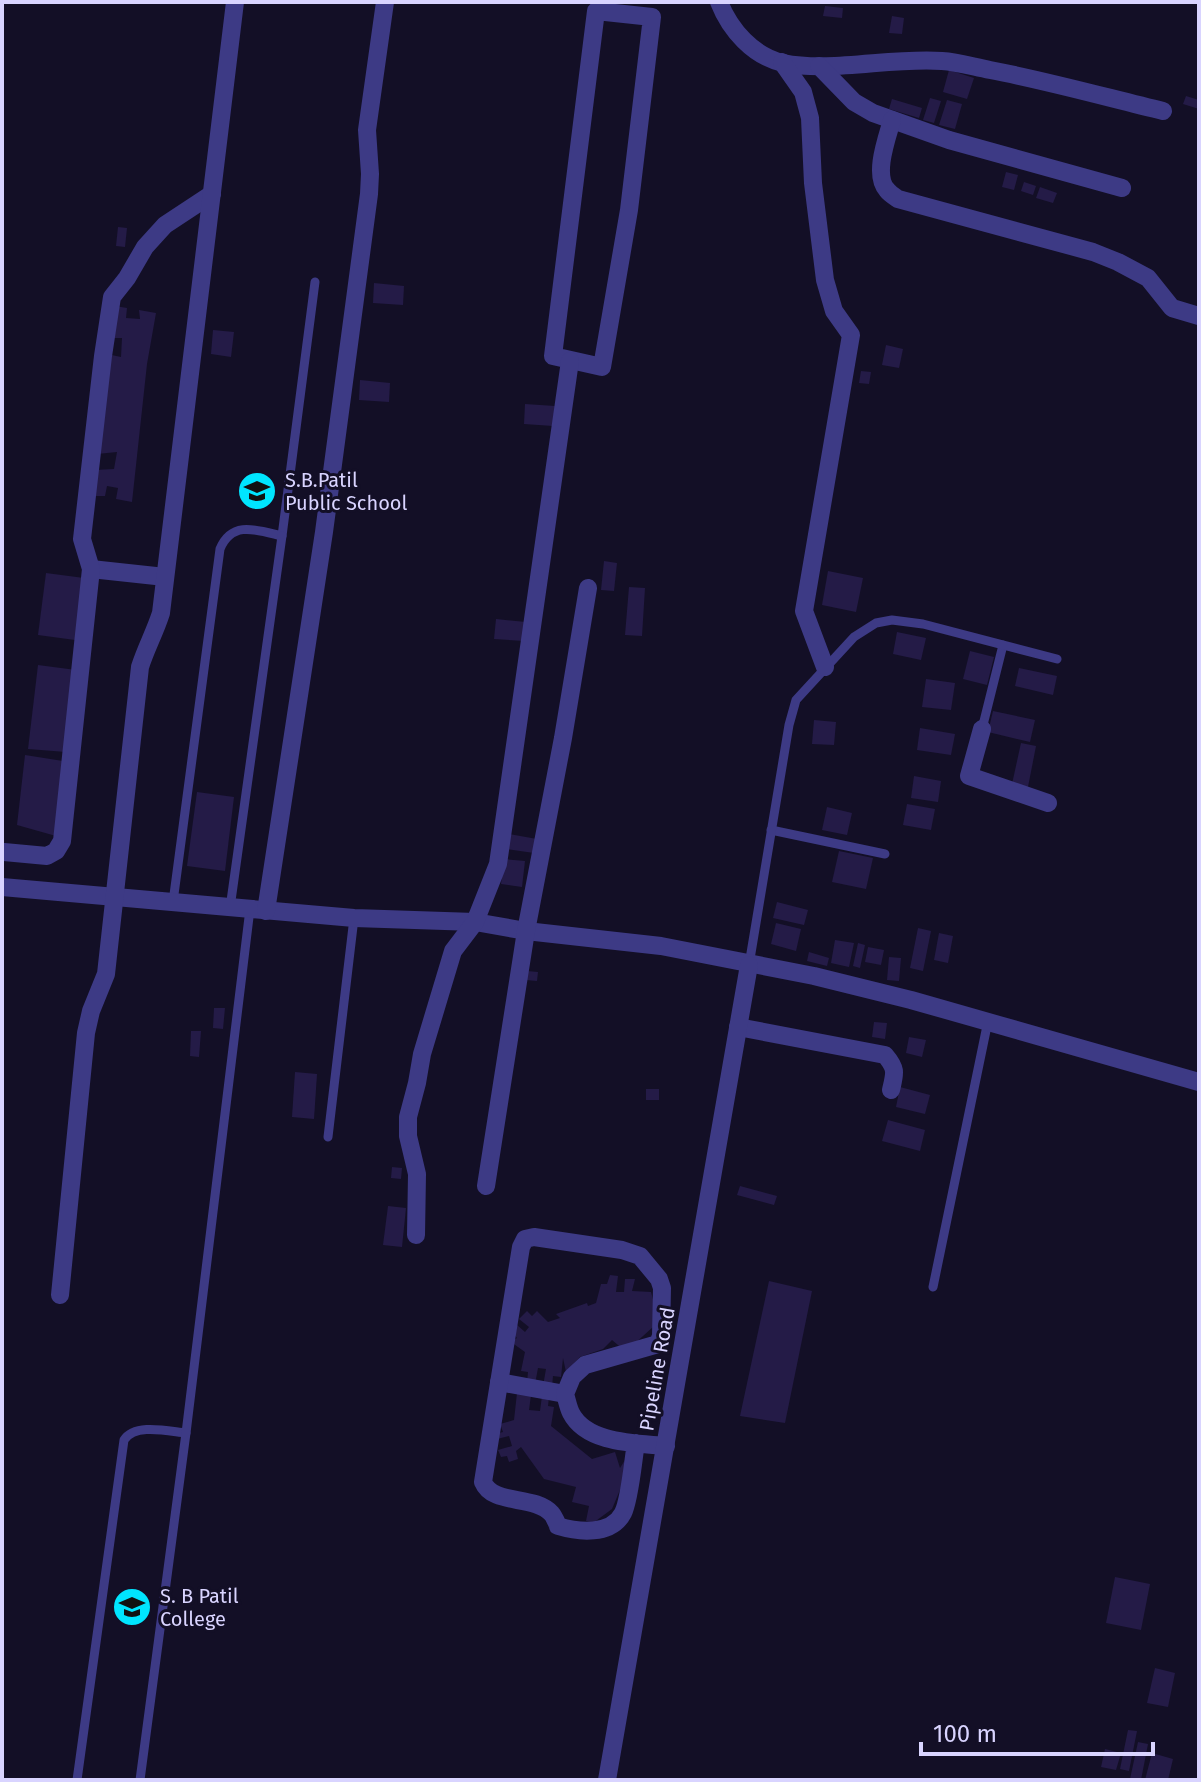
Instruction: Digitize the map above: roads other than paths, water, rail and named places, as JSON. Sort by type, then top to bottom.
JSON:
[{"type":"street","points":[[60,1295],[86,1033],[106,974],[140,667],[161,613],[235,2]]},
{"type":"street","points":[[258,910],[324,532],[367,209],[370,174],[367,130],[385,2]]},
{"type":"street","points":[[719,2],[736,32],[753,50],[782,62],[819,66],[943,61],[1017,75],[1163,111]]},
{"type":"street","points":[[596,11],[652,17],[629,210],[602,367],[570,361],[553,356],[596,11]]},
{"type":"street","points":[[782,62],[803,92],[810,118],[813,183],[825,280],[834,311],[851,335],[804,611],[825,667]]},
{"type":"street","points":[[819,66],[854,102],[873,113],[949,140],[1122,188]]},
{"type":"street","points":[[892,120],[881,178],[886,189],[898,199],[1105,257],[1148,278],[1172,308],[1199,316]]},
{"type":"street","points":[[4,852],[47,856],[56,851],[62,841],[91,569],[82,539],[112,297],[145,247],[165,225],[212,194]]},
{"type":"street","points":[[416,1235],[417,1174],[408,1136],[408,1117],[422,1054],[453,951],[475,922],[498,864],[570,361]]},
{"type":"street","points":[[91,569],[165,577]]},
{"type":"street","points":[[486,1186],[526,931],[588,588]]},
{"type":"street","points":[[982,729],[969,776],[1048,803]]},
{"type":"street","points":[[2,887],[354,918],[475,922],[661,946],[857,986],[1199,1082]]},
{"type":"street","name":"Pipeline Road","points":[[607,1780],[749,965]]},
{"type":"street","points":[[738,1027],[885,1055],[893,1064],[895,1074],[891,1090]]},
{"type":"street","points":[[636,1443],[623,1513],[613,1524],[597,1531],[558,1526],[552,1515],[535,1503],[486,1490],[483,1482],[521,1247],[525,1239],[534,1237],[622,1250],[640,1256],[659,1279],[662,1288],[661,1336],[658,1344],[585,1365],[572,1377],[565,1394],[572,1416],[591,1432],[611,1439],[666,1446]]},
{"type":"street","points":[[499,1382],[565,1394]]},
{"type":"lane","points":[[230,908],[315,282]]},
{"type":"lane","points":[[173,902],[220,549],[225,538],[234,530],[247,529],[282,536]]},
{"type":"lane","points":[[749,965],[789,725],[796,700],[854,637],[876,623],[892,620],[923,624],[1057,659]]},
{"type":"lane","points":[[982,729],[1003,645]]},
{"type":"lane","points":[[771,830],[885,854]]},
{"type":"lane","points":[[140,1780],[258,910]]},
{"type":"lane","points":[[328,1137],[354,918]]},
{"type":"lane","points":[[933,1287],[988,1021]]},
{"type":"lane","points":[[77,1780],[124,1440],[133,1431],[186,1433]]},
{"type":"place","name":"S.B.Patil Public School","points":[[257,491]]},
{"type":"place","name":"S. B Patil College","points":[[132,1607]]}]
